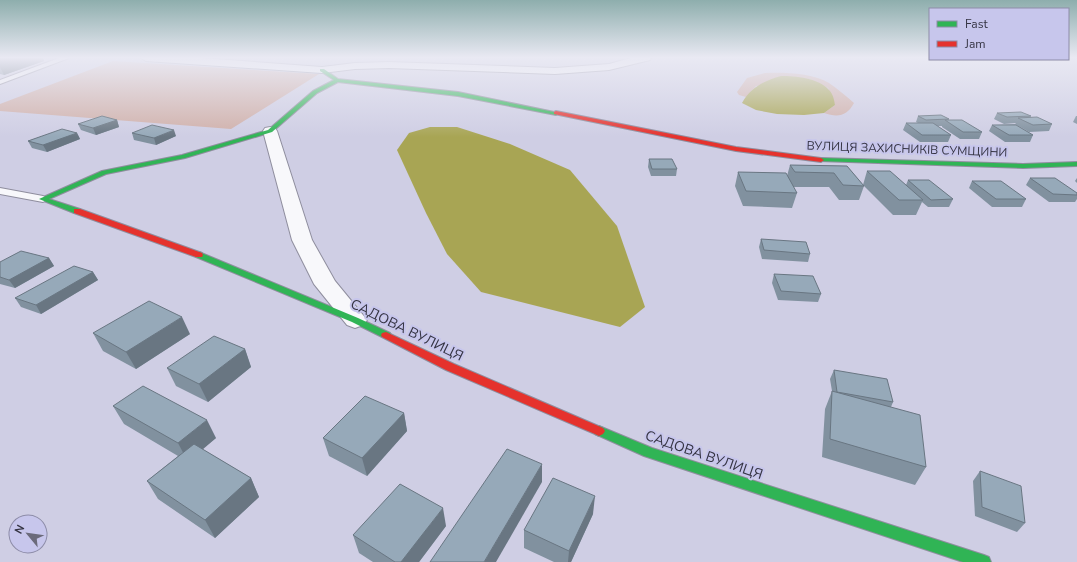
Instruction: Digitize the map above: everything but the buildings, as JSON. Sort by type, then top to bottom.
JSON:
[{"type":"street","points":[[43,199],[104,172],[183,157],[270,131],[315,92],[329,84]]},
{"type":"street","name":"ВУЛИЦЯ ЗАХИСНИКІВ СУМЩИНИ","points":[[373,84],[458,94],[736,149],[823,160],[1023,166],[1077,164]]},
{"type":"street","points":[[270,131],[302,240],[325,284],[355,320]]},
{"type":"street","name":"САДОВА ВУЛИЦЯ","points":[[43,199],[186,249],[355,320],[450,366],[648,452],[984,562]]},
{"type":"lane","points":[[0,191],[43,199]]},
{"type":"shaded area","points":[[52,84],[303,84],[231,129],[0,111],[0,104]]},
{"type":"shaded area","points":[[743,84],[769,84],[756,86],[746,97],[739,95],[737,92]]},
{"type":"shaded area","points":[[820,84],[831,84],[854,103],[848,111],[842,115],[824,113],[835,105],[828,88]]},
{"type":"shaded area","points":[[821,84],[830,92],[835,105],[824,113],[804,115],[777,114],[756,110],[742,103],[758,85]]},
{"type":"shaded area","points":[[430,127],[457,127],[510,144],[570,170],[617,226],[645,307],[620,327],[481,292],[447,254],[397,150],[409,133]]},
{"type":"traffic: fast","points":[[77,211],[43,199],[104,172],[183,157],[270,131],[315,92],[329,84]]},
{"type":"traffic: fast","points":[[374,84],[458,94],[556,113]]},
{"type":"traffic: fast","points":[[821,160],[1023,166],[1077,164]]},
{"type":"traffic: fast","points":[[199,255],[355,320],[386,335]]},
{"type":"traffic: fast","points":[[599,431],[648,452],[984,562]]},
{"type":"traffic: jam","points":[[556,113],[736,149],[821,160]]},
{"type":"traffic: jam","points":[[77,211],[199,255]]},
{"type":"traffic: jam","points":[[386,335],[450,367],[599,431]]}]
